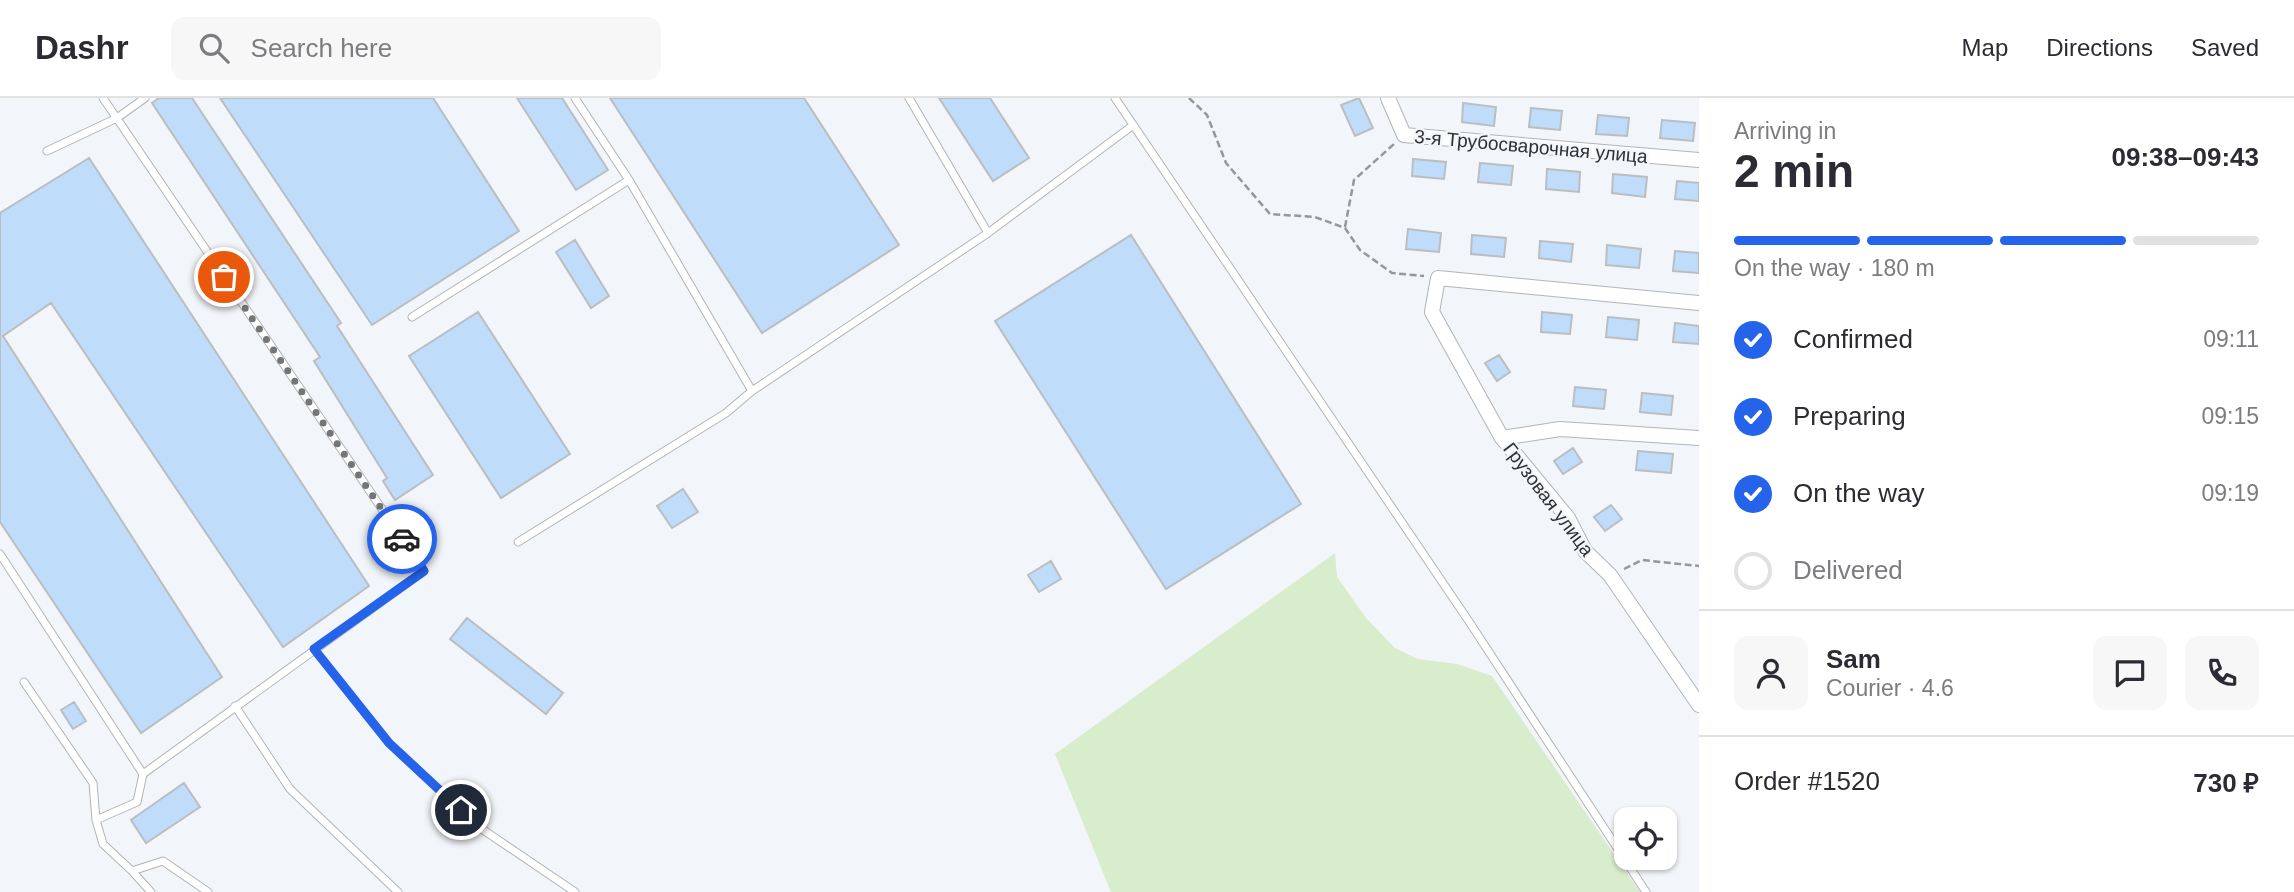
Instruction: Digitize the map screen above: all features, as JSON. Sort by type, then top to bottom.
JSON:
[{"type":"street","name":"3-я Трубосварочная улица","points":[[1388,98],[1404,135],[1699,160]]},
{"type":"street","points":[[1438,278],[1699,303]]},
{"type":"street","name":"Грузовая улица","points":[[1438,278],[1432,312],[1503,438],[1568,518],[1585,551],[1610,575],[1699,705]]},
{"type":"street","points":[[1503,438],[1560,429],[1699,438]]},
{"type":"lane","points":[[96,820],[137,802],[143,775],[234,706],[424,571],[103,98]]},
{"type":"lane","points":[[47,151],[117,118],[145,98]]},
{"type":"lane","points":[[575,98],[629,180],[752,391]]},
{"type":"lane","points":[[909,98],[988,233]]},
{"type":"lane","points":[[1115,98],[1462,611],[1646,892]]},
{"type":"lane","points":[[518,542],[726,413],[752,391],[988,233],[1132,126]]},
{"type":"lane","points":[[412,317],[629,180]]},
{"type":"lane","points":[[0,554],[143,775]]},
{"type":"lane","points":[[314,649],[389,743],[479,827],[575,892]]},
{"type":"lane","points":[[24,682],[93,783],[96,820],[103,844],[132,870],[151,892]]},
{"type":"lane","points":[[234,706],[290,789],[398,892]]},
{"type":"lane","points":[[132,870],[163,861],[208,892]]},
{"type":"path","points":[[1189,98],[1207,115],[1226,163],[1270,214],[1315,217],[1345,228],[1360,250],[1392,272],[1438,278]]},
{"type":"path","points":[[1345,228],[1354,180],[1404,135]]},
{"type":"path","points":[[1610,575],[1642,560],[1699,566]]},
{"type":"green space","points":[[1335,553],[1337,577],[1366,618],[1395,648],[1418,659],[1457,664],[1492,676],[1614,854],[1614,870],[1625,870],[1640,892],[1111,892],[1055,754]]},
{"type":"building","points":[[159,98],[192,98],[341,323],[337,326],[433,475],[395,500],[383,481],[387,478],[314,361],[320,357],[152,103]]},
{"type":"building","points":[[220,98],[433,98],[519,231],[372,325]]},
{"type":"building","points":[[517,98],[562,98],[608,170],[576,190]]},
{"type":"building","points":[[610,98],[804,98],[899,245],[762,333]]},
{"type":"building","points":[[939,98],[990,98],[1029,158],[993,181]]},
{"type":"building","points":[[1359,98],[1373,128],[1355,136],[1341,105]]},
{"type":"building","points":[[1463,103],[1496,107],[1494,126],[1462,122]]},
{"type":"building","points":[[1531,108],[1562,111],[1560,130],[1529,127]]},
{"type":"building","points":[[1598,115],[1629,118],[1627,136],[1596,134]]},
{"type":"building","points":[[1662,120],[1695,123],[1693,141],[1660,138]]},
{"type":"building","points":[[89,158],[369,586],[283,647],[51,303],[3,336],[222,677],[141,733],[0,522],[0,213]]},
{"type":"building","points":[[1413,159],[1446,162],[1444,179],[1412,176]]},
{"type":"building","points":[[1480,163],[1513,166],[1511,185],[1478,182]]},
{"type":"building","points":[[1547,169],[1580,172],[1579,192],[1546,189]]},
{"type":"building","points":[[1613,174],[1647,177],[1645,197],[1612,193]]},
{"type":"building","points":[[1677,181],[1699,183],[1699,201],[1675,199]]},
{"type":"building","points":[[1408,229],[1441,233],[1439,252],[1406,249]]},
{"type":"building","points":[[1131,235],[1301,504],[1166,589],[995,321]]},
{"type":"building","points":[[1472,235],[1506,238],[1504,257],[1471,254]]},
{"type":"building","points":[[575,240],[609,296],[591,308],[556,252]]},
{"type":"building","points":[[1540,241],[1573,244],[1571,262],[1539,258]]},
{"type":"building","points":[[1607,245],[1641,249],[1639,268],[1606,265]]},
{"type":"building","points":[[1675,251],[1699,253],[1699,273],[1673,271]]},
{"type":"building","points":[[478,312],[570,454],[501,498],[409,356]]},
{"type":"building","points":[[1542,312],[1572,315],[1570,334],[1541,332]]},
{"type":"building","points":[[1608,317],[1639,320],[1637,340],[1606,337]]},
{"type":"building","points":[[1675,323],[1699,326],[1699,344],[1673,342]]},
{"type":"building","points":[[1499,355],[1510,372],[1497,381],[1485,363]]},
{"type":"building","points":[[1575,387],[1606,390],[1604,409],[1573,406]]},
{"type":"building","points":[[1642,393],[1673,396],[1671,415],[1640,412]]},
{"type":"building","points":[[1573,448],[1582,462],[1563,474],[1554,461]]},
{"type":"building","points":[[1638,451],[1673,454],[1671,473],[1636,470]]},
{"type":"building","points":[[683,489],[698,512],[672,528],[657,506]]},
{"type":"building","points":[[1611,505],[1622,519],[1605,531],[1594,517]]},
{"type":"building","points":[[1051,561],[1061,579],[1039,592],[1028,575]]},
{"type":"building","points":[[467,618],[563,693],[546,714],[450,639]]},
{"type":"building","points":[[74,702],[86,721],[73,729],[61,710]]},
{"type":"building","points":[[184,783],[200,807],[146,843],[131,820]]},
{"type":"way so far","points":[[224,277],[402,539]]},
{"type":"route","points":[[402,539],[424,571],[314,649],[389,743],[461,810]]}]
